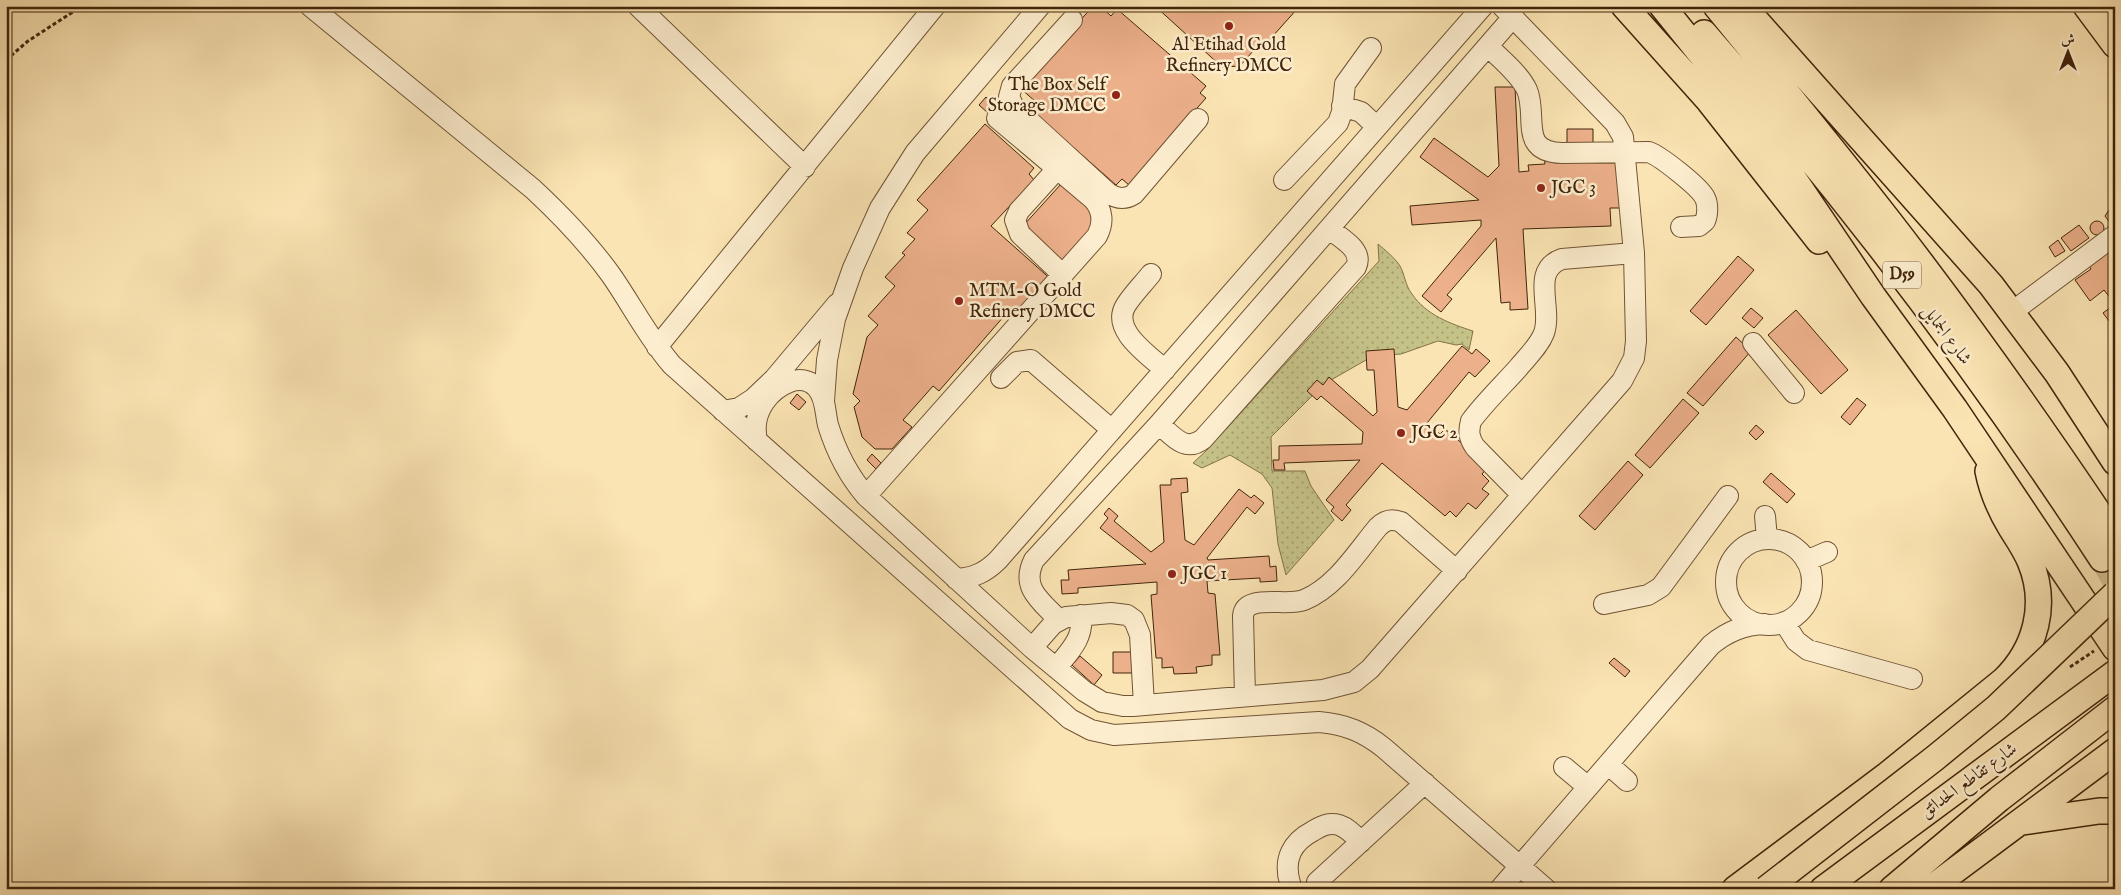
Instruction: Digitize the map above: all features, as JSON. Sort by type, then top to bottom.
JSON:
[{"type":"main road","points":[[1624,6],[1709,101],[1838,266],[1874,296]]},
{"type":"main road","points":[[1662,6],[1773,148],[1984,452],[2112,644]]},
{"type":"main road","name":"شارع الجمايل","points":[[1681,6],[1774,112],[1853,210],[1968,363],[2102,559]]},
{"type":"main road","name":"شارع الجمايل","points":[[1716,6],[1838,156],[1929,274],[2035,419],[2115,537]]},
{"type":"main road","points":[[1743,6],[1967,257],[2012,312],[2041,351],[2115,462]]},
{"type":"main road","points":[[2086,6],[2115,45]]},
{"type":"main road","points":[[2110,6],[2115,12]]},
{"type":"main road","points":[[2076,403],[2100,419],[2115,434]]},
{"type":"main road","points":[[1735,889],[1894,769],[2004,680],[2019,664],[2026,652],[2037,624],[2038,591],[2035,575],[2022,546],[1996,499],[1984,452]]},
{"type":"main road","points":[[1766,889],[1935,758],[1996,708],[2115,594]]},
{"type":"main road","name":"شارع تقاطع الحدائق","points":[[1823,889],[2115,673]]},
{"type":"main road","points":[[1892,889],[1998,799],[2115,708]]},
{"type":"main road","points":[[1930,889],[2115,751]]},
{"type":"main road","points":[[2021,822],[2090,812],[2115,812]]},
{"type":"street","points":[[310,6],[533,189],[562,216],[612,276],[657,348],[688,380],[1070,719],[1091,730],[1114,735],[1305,722],[1334,723],[1354,729],[1372,739],[1425,783],[1546,889]]},
{"type":"street","points":[[638,6],[805,166]]},
{"type":"street","points":[[657,348],[935,6]]},
{"type":"street","points":[[956,579],[974,576],[983,572],[998,560],[1483,6]]},
{"type":"street","points":[[824,400],[827,360],[836,319],[865,238],[897,180],[921,146],[1038,9],[1065,27],[1012,86],[1009,97],[1011,103],[1112,196],[1124,198],[1134,194],[1198,119]]},
{"type":"street","points":[[723,411],[739,408],[769,390],[786,383],[799,380],[806,381],[818,388],[824,400],[835,445],[852,479],[866,496],[1032,648],[1084,691],[1102,702],[1123,706],[1144,705],[1334,689],[1354,682],[1370,669],[1622,381],[1631,367],[1634,358],[1636,341],[1634,254],[1624,137],[1615,123],[1507,12],[1488,46],[1159,424],[1034,560],[1028,579],[1031,588],[1059,620]]},
{"type":"street","points":[[1488,46],[1524,85],[1530,99],[1532,132],[1537,144],[1542,148],[1548,152],[1562,153],[1644,151],[1654,154],[1701,192],[1706,204],[1705,221],[1699,226],[1681,227]]},
{"type":"street","points":[[1284,180],[1338,123],[1346,84],[1371,48]]},
{"type":"street","points":[[1341,111],[1361,112],[1374,131]]},
{"type":"street","points":[[866,496],[1097,236],[1102,223],[1102,216],[1093,198],[997,118]]},
{"type":"street","points":[[1057,169],[1019,211],[1015,220],[1020,234],[1062,275]]},
{"type":"street","points":[[1159,424],[1175,439],[1186,445],[1192,445],[1203,439],[1356,267],[1358,259],[1356,251],[1329,228]]},
{"type":"street","points":[[2012,312],[2115,235]]},
{"type":"street","points":[[1522,495],[1475,447],[1470,439],[1471,421],[1533,351],[1543,336],[1548,318],[1544,275],[1548,267],[1562,259],[1634,254]]},
{"type":"street","points":[[1151,274],[1125,306],[1122,320],[1127,335],[1165,370]]},
{"type":"street","points":[[757,441],[756,420],[769,390],[796,352],[842,299]]},
{"type":"street","points":[[1753,343],[1794,393]]},
{"type":"street","points":[[796,352],[810,351],[822,355],[827,360]]},
{"type":"street","points":[[1000,378],[1017,362],[1027,359],[1036,362],[1112,430]]},
{"type":"street","points":[[1604,604],[1648,595],[1661,587],[1728,496]]},
{"type":"street","points":[[1765,516],[1766,539]]},
{"type":"street","points":[[1245,696],[1243,616],[1246,607],[1249,604],[1258,602],[1297,602],[1317,593],[1337,577],[1378,527],[1386,520],[1401,522],[1457,571]]},
{"type":"street","points":[[1500,889],[1712,645],[1731,631],[1742,627],[1775,623],[1801,610],[1807,601],[1812,581],[1806,561],[1794,547],[1776,540],[1766,539],[1756,541],[1737,553],[1727,572],[1727,594],[1721,626],[1712,645]]},
{"type":"street","points":[[1806,561],[1827,552]]},
{"type":"street","points":[[1727,594],[1734,607],[1746,618],[1775,623],[1808,650],[1912,679]]},
{"type":"street","points":[[1032,648],[1059,620],[1081,615],[1119,613],[1127,615],[1134,620],[1140,635],[1144,705]]},
{"type":"street","points":[[1056,668],[1078,639],[1081,631],[1081,615]]},
{"type":"street","points":[[1608,764],[1627,781]]},
{"type":"street","points":[[1564,767],[1588,787]]},
{"type":"street","points":[[1316,882],[1425,783]]},
{"type":"street","points":[[1290,883],[1286,866],[1288,858],[1296,842],[1302,837],[1323,825],[1338,825],[1345,827],[1361,842]]},
{"type":"path","points":[[6,60],[28,41],[82,6]]},
{"type":"path","points":[[2065,670],[2112,644]]},
{"type":"shaded area","points":[[1378,244],[1398,263],[1410,291],[1424,308],[1448,322],[1473,331],[1469,350],[1462,344],[1456,345],[1438,341],[1401,354],[1373,356],[1324,384],[1271,437],[1272,471],[1305,471],[1311,486],[1334,520],[1286,575],[1278,544],[1272,488],[1262,474],[1230,455],[1202,468],[1193,463],[1379,261]]},
{"type":"building","points":[[1064,6],[1084,6],[1074,17]]},
{"type":"building","name":"The Box Self Storage DMCC","points":[[1093,6],[1100,6],[1111,16],[1117,9],[1206,86],[1200,93],[1206,98],[1129,185],[1122,179],[1116,185],[1030,109],[1036,102],[1020,88]]},
{"type":"building","name":"Al Etihad Gold Refinery DMCC","points":[[1155,6],[1296,6],[1298,8],[1263,47],[1260,43],[1240,66],[1222,67]]},
{"type":"building","name":"JGC 3","points":[[1495,87],[1515,87],[1519,172],[1529,171],[1528,165],[1545,164],[1544,157],[1618,160],[1620,208],[1610,208],[1611,226],[1523,229],[1528,309],[1510,310],[1510,302],[1501,303],[1496,238],[1447,295],[1452,299],[1441,312],[1422,296],[1481,226],[1481,220],[1412,225],[1410,206],[1479,200],[1420,157],[1434,138],[1488,177],[1499,166]]},
{"type":"building","points":[[986,97],[1003,112],[996,120],[979,105]]},
{"type":"building","name":"MTM-O Gold Refinery DMCC","points":[[985,124],[1034,168],[1029,174],[1034,180],[991,226],[1054,282],[1015,323],[1005,315],[939,391],[933,386],[903,420],[912,427],[892,449],[875,449],[862,437],[854,407],[860,401],[853,394],[867,337],[878,325],[868,316],[895,286],[885,277],[905,255],[902,253],[915,239],[907,233],[928,210],[917,200]]},
{"type":"building","points":[[1567,129],[1593,129],[1593,148],[1567,148]]},
{"type":"building","points":[[1061,184],[1101,219],[1063,262],[1023,226]]},
{"type":"building","points":[[2113,209],[2115,223],[2110,223],[2105,216],[2109,210]]},
{"type":"building","points":[[2094,221],[2100,221],[2104,228],[2100,235],[2094,235],[2090,231],[2090,225]]},
{"type":"building","points":[[2079,225],[2089,238],[2071,251],[2061,238]]},
{"type":"building","points":[[2058,240],[2065,251],[2055,257],[2049,247]]},
{"type":"building","points":[[2115,243],[2115,304],[2104,290],[2090,301],[2075,280],[2091,269],[2087,263]]},
{"type":"building","points":[[1738,256],[1754,270],[1706,325],[1690,311]]},
{"type":"building","points":[[2115,304],[2115,329],[2103,313]]},
{"type":"building","points":[[1751,308],[1763,318],[1754,328],[1742,318]]},
{"type":"building","points":[[1796,310],[1848,370],[1821,394],[1768,335]]},
{"type":"building","points":[[1736,337],[1751,351],[1703,406],[1687,393]]},
{"type":"building","name":"JGC 2","points":[[1462,346],[1472,354],[1476,349],[1490,361],[1475,377],[1469,372],[1427,423],[1440,434],[1445,429],[1489,466],[1482,474],[1489,481],[1482,489],[1489,494],[1476,509],[1468,503],[1456,517],[1450,511],[1445,516],[1382,463],[1346,505],[1351,510],[1342,521],[1331,511],[1334,507],[1326,500],[1360,460],[1284,463],[1285,470],[1274,470],[1273,460],[1279,460],[1279,446],[1362,444],[1363,432],[1321,396],[1317,400],[1307,391],[1317,380],[1323,385],[1329,377],[1373,416],[1377,412],[1374,370],[1367,370],[1366,351],[1394,349],[1398,407],[1407,410]]},
{"type":"building","points":[[797,394],[806,402],[799,410],[790,403]]},
{"type":"building","points":[[1857,398],[1866,405],[1850,425],[1841,417]]},
{"type":"building","points":[[1683,399],[1699,413],[1650,468],[1635,455]]},
{"type":"building","points":[[1756,425],[1764,432],[1756,440],[1749,433]]},
{"type":"building","points":[[872,454],[881,463],[876,469],[867,460]]},
{"type":"building","points":[[1628,461],[1643,475],[1595,530],[1579,516]]},
{"type":"building","points":[[1771,473],[1795,494],[1787,503],[1763,482]]},
{"type":"building","name":"JGC 1","points":[[1187,478],[1188,492],[1181,493],[1185,540],[1194,545],[1239,489],[1251,498],[1254,495],[1264,503],[1255,514],[1247,507],[1207,558],[1208,560],[1269,556],[1270,567],[1276,566],[1277,581],[1260,582],[1260,578],[1207,581],[1208,593],[1215,594],[1220,655],[1212,655],[1212,665],[1196,667],[1197,673],[1174,674],[1173,667],[1162,668],[1162,658],[1156,658],[1151,595],[1157,594],[1157,582],[1078,588],[1078,593],[1062,594],[1061,580],[1069,580],[1068,570],[1146,564],[1100,528],[1108,518],[1104,514],[1109,508],[1118,516],[1114,521],[1151,552],[1164,542],[1160,485],[1171,485],[1171,479]]},
{"type":"building","points":[[1113,652],[1133,652],[1133,673],[1113,673]]},
{"type":"building","points":[[1080,656],[1102,675],[1094,685],[1072,665]]},
{"type":"building","points":[[1614,658],[1630,671],[1625,677],[1609,663]]},
{"type":"tunnel","points":[[2102,559],[2115,581]]},
{"type":"place","name":"Al Etihad Gold Refinery DMCC","points":[[1229,26]]},
{"type":"place","name":"The Box Self Storage DMCC","points":[[1116,95]]},
{"type":"place","name":"JGC 3","points":[[1541,188]]},
{"type":"place","name":"MTM-O Gold Refinery DMCC","points":[[959,301]]},
{"type":"place","name":"JGC 2","points":[[1401,433]]},
{"type":"place","name":"JGC 1","points":[[1172,574]]}]
